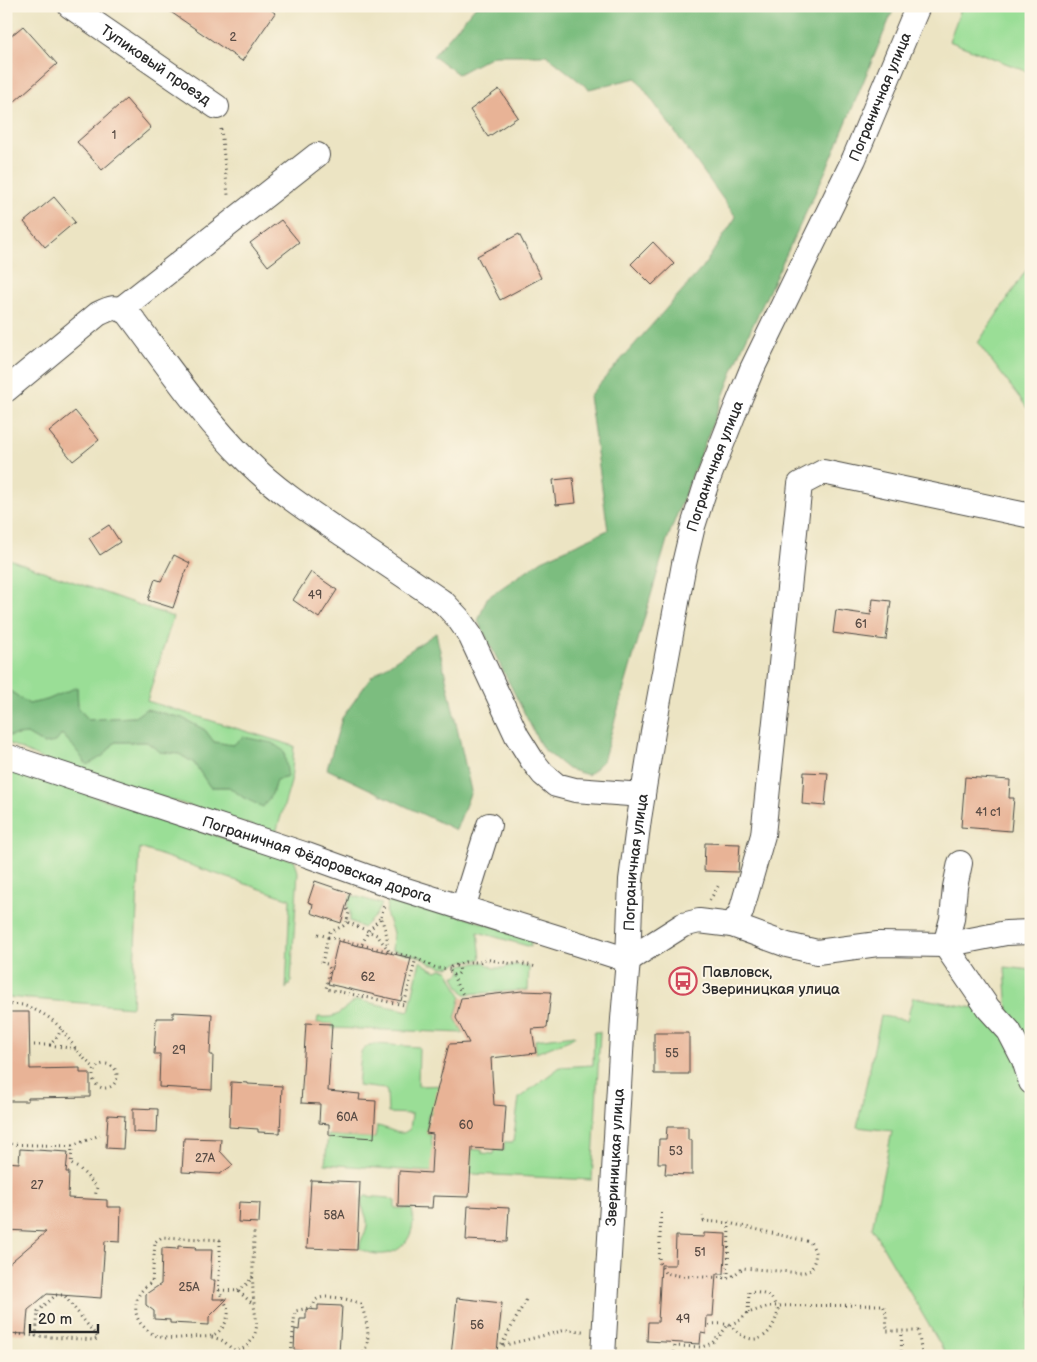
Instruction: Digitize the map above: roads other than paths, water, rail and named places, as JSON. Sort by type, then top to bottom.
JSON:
[{"type":"street","name":"Тупиковый проезд","points":[[70,6],[217,108]]},
{"type":"street","name":"Пограничная улица","points":[[628,960],[631,880],[643,795],[684,564],[693,526],[722,440],[752,369],[854,159],[918,6]]},
{"type":"street","points":[[121,309],[317,155]]},
{"type":"street","points":[[6,390],[98,314],[114,308],[128,313],[190,395],[230,444],[248,462],[298,505],[444,603],[458,618],[470,635],[518,736],[543,774],[556,785],[575,790],[643,795]]},
{"type":"street","points":[[732,925],[740,912],[763,835],[800,484],[823,472],[1031,516]]},
{"type":"street","name":"Пограничная Фёдоровская дорога","points":[[6,756],[307,855],[390,885],[628,960]]},
{"type":"street","points":[[463,908],[489,826]]},
{"type":"street","points":[[960,863],[955,887],[952,919],[945,945],[988,1008],[1009,1031],[1024,1060],[1031,1082]]},
{"type":"street","points":[[628,960],[683,925],[699,920],[732,925],[787,945],[817,952],[878,944],[945,945],[1006,933],[1031,932]]},
{"type":"street","name":"Звериницкая улица","points":[[603,1356],[628,960]]},
{"type":"place","name":"Павловск, Звериницкая улица","points":[[683,981]]}]
